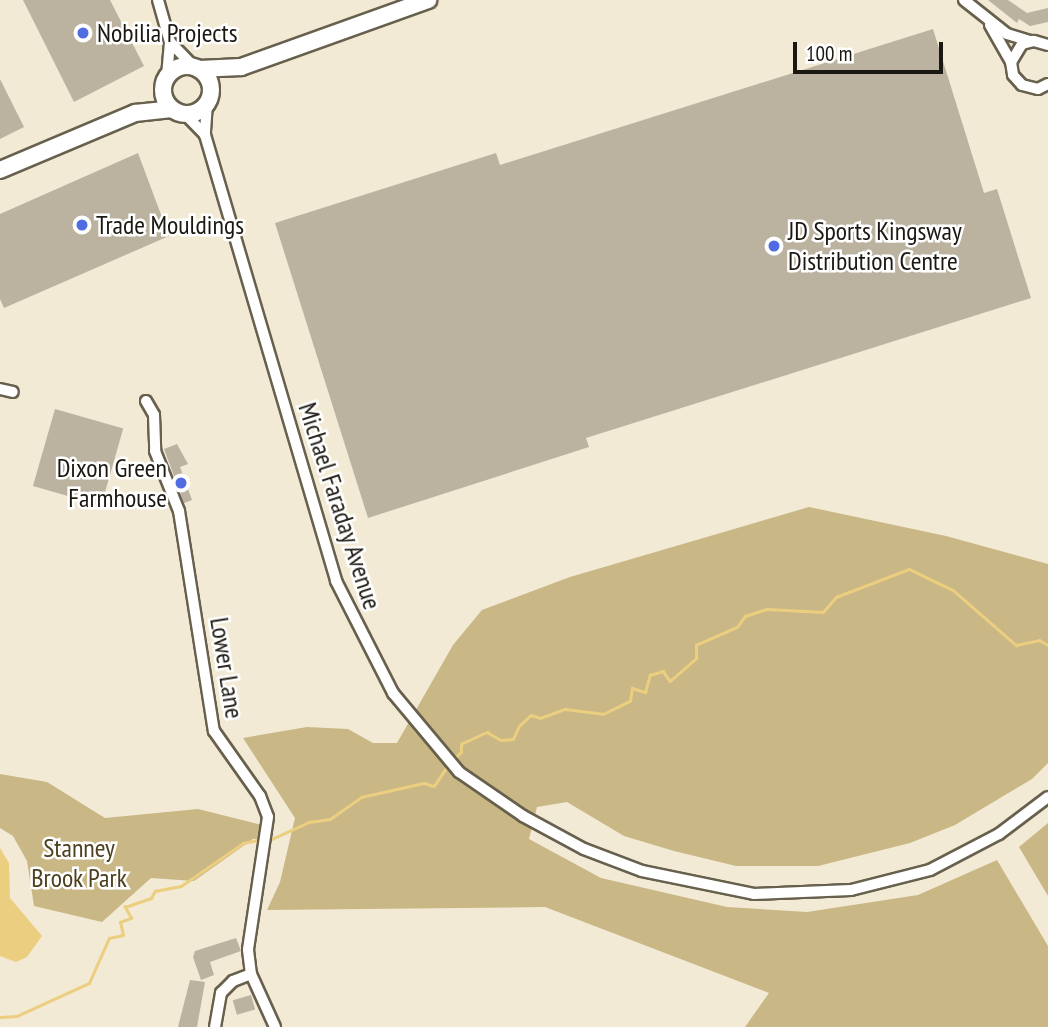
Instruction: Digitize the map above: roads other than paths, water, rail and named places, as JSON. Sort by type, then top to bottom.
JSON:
[{"type":"highway","points":[[135,113],[178,68],[241,67],[428,0]]},
{"type":"highway","points":[[0,170],[135,113],[179,111],[209,98],[241,67]]},
{"type":"highway","points":[[196,68],[209,79],[209,98]]},
{"type":"highway","points":[[165,82],[179,111]]},
{"type":"street","points":[[158,0],[170,42],[165,82]]},
{"type":"street","points":[[964,0],[1007,34],[1046,43]]},
{"type":"street","points":[[985,19],[1011,62],[1013,75],[1022,85],[1038,89],[1048,84]]},
{"type":"street","points":[[1011,62],[1016,50],[1030,41]]},
{"type":"street","points":[[170,42],[196,68]]},
{"type":"street","points":[[205,135],[209,98]]},
{"type":"street","points":[[179,111],[205,135]]},
{"type":"street","name":"Michael Faraday Avenue","points":[[205,135],[336,581],[383,677],[445,760],[455,768],[500,802],[584,849],[642,871],[754,894],[851,890],[930,870],[999,834],[1048,797]]},
{"type":"street","points":[[0,389],[13,392]]},
{"type":"street","name":"Lower Lane","points":[[146,401],[154,415],[155,452],[179,511],[214,731],[260,796],[268,817],[249,927],[251,974]]},
{"type":"street","points":[[215,1027],[221,993],[233,981],[251,974],[275,1027]]},
{"type":"waterway","points":[[454,759],[461,752],[461,744],[487,732],[501,740],[513,739],[519,726],[531,715],[540,718],[565,709],[603,714],[630,701],[632,688],[645,692],[650,675],[663,671],[670,681],[696,658],[696,645],[737,627],[745,616],[767,609],[823,612],[836,597],[909,569],[953,590],[1016,645],[1039,640],[1048,645]]},
{"type":"waterway","points":[[272,839],[309,822],[330,819],[361,797],[424,783],[434,786],[449,764]]},
{"type":"waterway","points":[[0,1017],[17,1016],[89,983],[109,938],[123,935],[120,922],[131,918],[125,907],[151,898],[155,891],[181,886],[243,843],[258,840]]},
{"type":"place","name":"Nobilia Projects","points":[[83,33]]},
{"type":"place","name":"Trade Mouldings","points":[[82,225]]},
{"type":"place","name":"JD Sports Kingsway Distribution Centre","points":[[774,246]]},
{"type":"place","name":"Dixon Green Farmhouse","points":[[181,483]]},
{"type":"park label","name":"Stanney Brook Park","points":[[79,863]]}]
